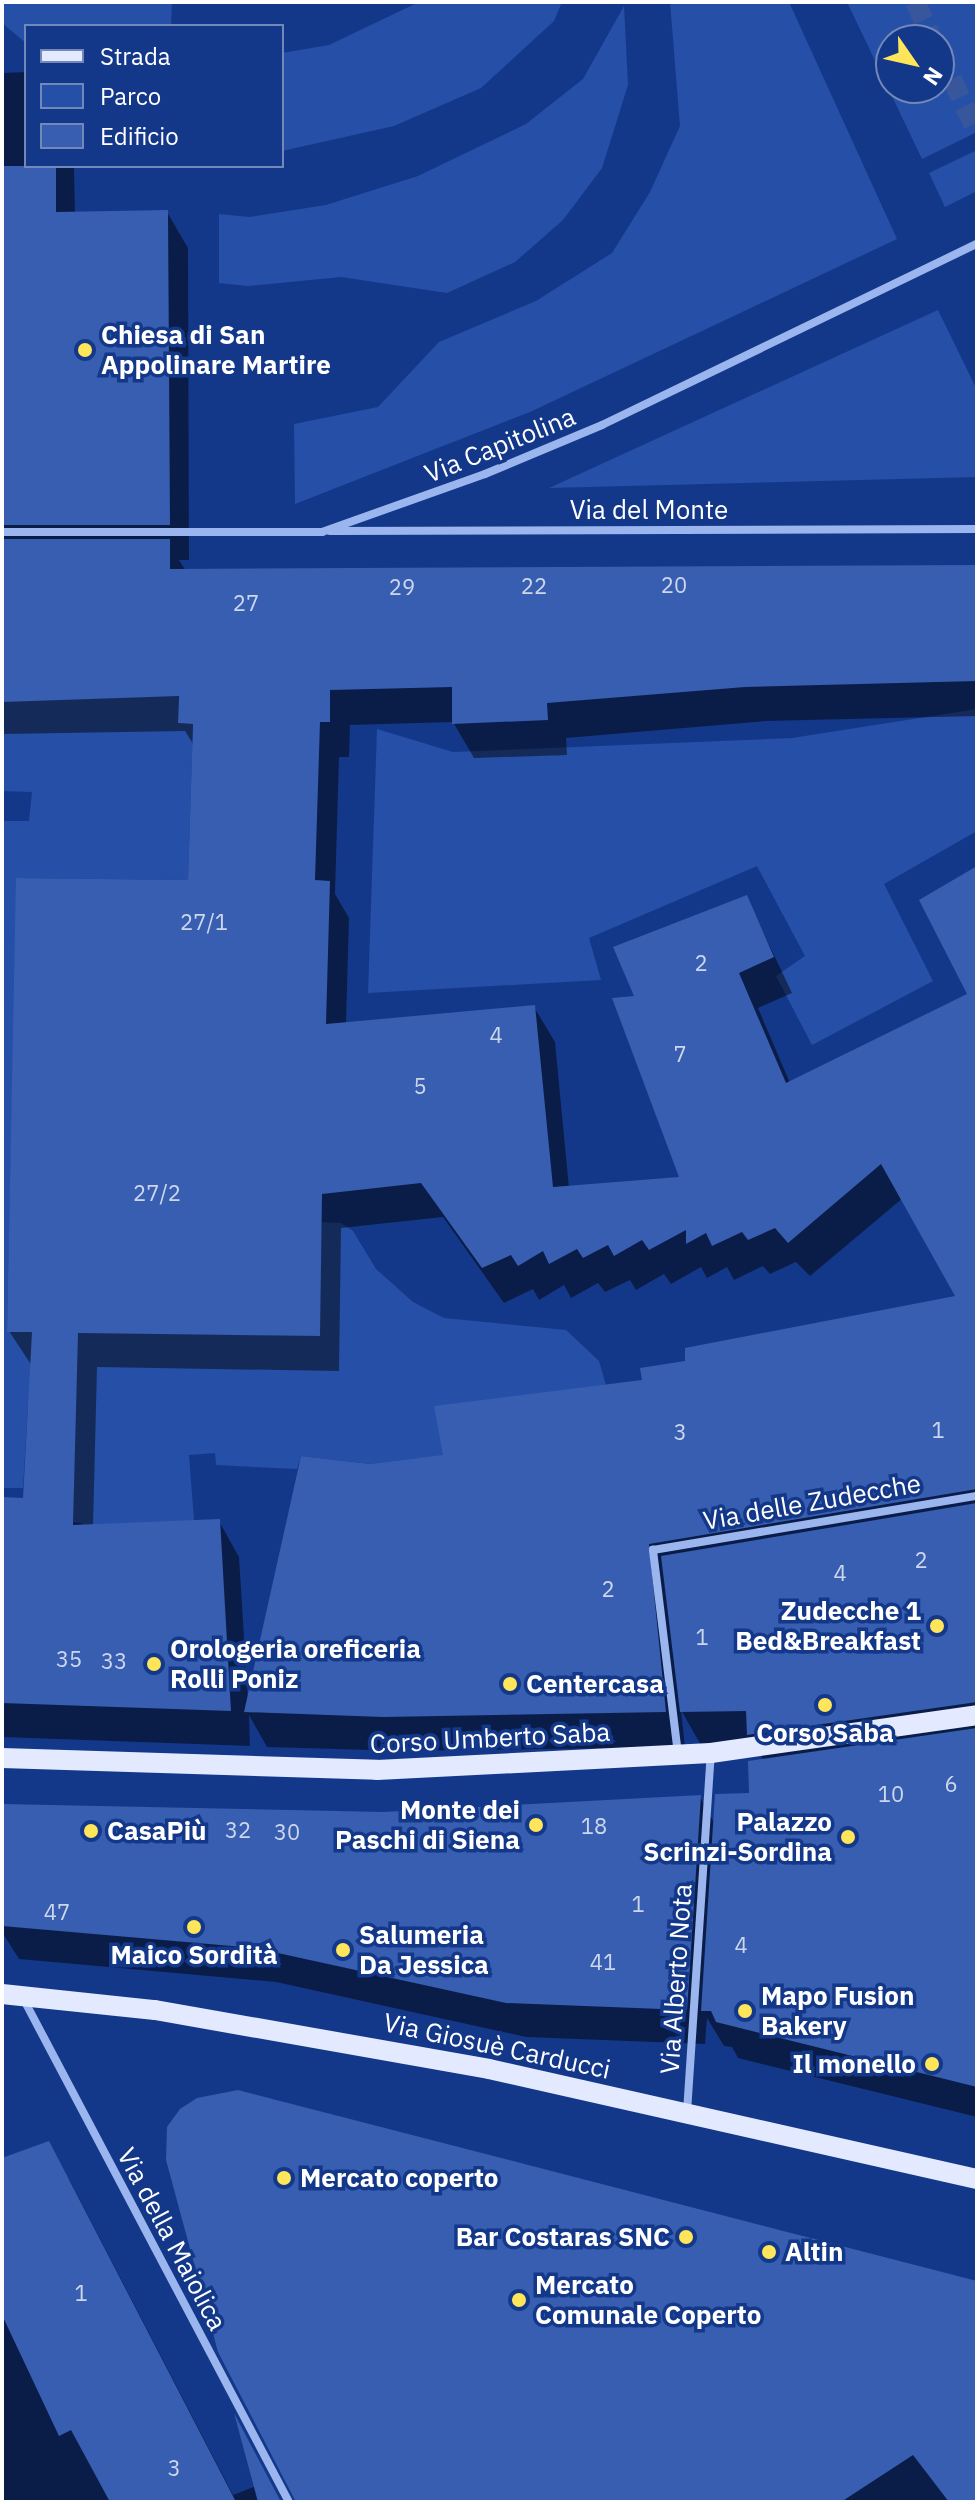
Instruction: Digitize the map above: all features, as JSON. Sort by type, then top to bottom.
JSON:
[{"type":"main road","name":"Corso Umberto Saba","points":[[2,1758],[377,1770],[711,1753],[977,1715]]},
{"type":"main road","name":"Via Giosuè Carducci","points":[[11,1994],[290,2032],[687,2112],[977,2179]]},
{"type":"street","name":"Via Capitolina","points":[[2,532],[322,532],[458,484],[602,425],[977,244]]},
{"type":"street","name":"Via del Monte","points":[[322,532],[977,529]]},
{"type":"street","name":"Via delle Zudecche","points":[[678,1755],[653,1550],[977,1496]]},
{"type":"street","name":"Via Alberto Nota","points":[[687,2112],[711,1753]]},
{"type":"street","name":"Via della Maiolica","points":[[11,1994],[289,2502]]},
{"type":"green space","points":[[2,2],[172,2],[171,24],[24,24],[24,41],[2,23]]},
{"type":"green space","points":[[419,2],[562,2],[554,21],[481,88],[394,126],[284,151],[284,53],[329,45]]},
{"type":"green space","points":[[670,2],[789,2],[897,239],[530,412],[295,504],[294,424],[378,407],[439,342],[536,301],[612,253],[650,192],[680,126]]},
{"type":"green space","points":[[847,2],[977,2],[977,132],[922,159],[896,104],[955,104],[955,24],[875,24],[875,61]]},
{"type":"green space","points":[[624,6],[628,85],[602,168],[563,220],[515,262],[447,293],[341,277],[248,286],[219,283],[219,214],[249,217],[326,205],[418,176],[526,124],[583,79]]},
{"type":"green space","points":[[977,150],[977,191],[945,207],[929,173]]},
{"type":"green space","points":[[938,310],[977,390],[977,477],[549,488]]},
{"type":"green space","points":[[181,600],[178,723],[193,724],[188,880],[17,878],[7,1331],[319,1336],[321,1222],[341,1223],[353,1231],[376,1269],[413,1302],[444,1318],[566,1330],[599,1361],[606,1385],[445,1462],[419,1458],[370,1464],[301,1456],[297,1469],[216,1465],[215,1453],[189,1455],[194,1520],[81,1567],[82,1523],[73,1522],[76,1370],[28,1405],[23,1488],[2,1488],[2,821],[29,821],[32,792],[2,791],[2,700]]},
{"type":"green space","points":[[977,709],[977,831],[884,884],[933,981],[812,1045],[776,976],[805,956],[757,866],[589,938],[601,980],[368,993],[377,729],[453,752],[792,738]]},
{"type":"building","name":"Chiesa di San Appolinare Martire","points":[[2,166],[56,168],[56,212],[168,210],[170,525],[2,525]]},
{"type":"building","points":[[2,539],[170,539],[170,569],[977,565],[977,681],[745,687],[547,703],[548,720],[452,724],[452,687],[330,690],[330,722],[320,722],[315,880],[330,881],[326,1024],[535,1005],[553,1187],[679,1177],[612,998],[634,996],[613,947],[747,895],[774,957],[739,973],[786,1083],[967,994],[919,900],[977,866],[977,1489],[649,1544],[666,1712],[383,1717],[244,1712],[301,1456],[370,1464],[443,1455],[434,1406],[642,1380],[640,1368],[685,1361],[685,1348],[955,1296],[881,1164],[788,1243],[775,1228],[748,1240],[742,1232],[712,1246],[706,1233],[686,1244],[686,1230],[649,1250],[642,1240],[614,1256],[608,1245],[583,1258],[577,1249],[549,1264],[543,1251],[518,1266],[511,1255],[482,1268],[421,1183],[322,1194],[320,1336],[78,1333],[73,1525],[220,1519],[231,1711],[2,1703],[2,1497],[23,1498],[32,1332],[7,1332],[16,878],[188,880],[193,724],[178,723],[179,696],[2,702]]},
{"type":"building","points":[[977,1503],[977,1702],[747,1735],[746,1711],[680,1712],[661,1556]]},
{"type":"building","points":[[977,1728],[977,2087],[716,2022],[711,2011],[701,2011],[715,1794],[749,1793],[748,1761]]},
{"type":"building","points":[[701,1795],[687,2010],[506,2003],[255,1948],[2,1926],[2,1804],[383,1812]]},
{"type":"building","name":"Mercato Comunale Coperto","points":[[238,2090],[977,2281],[977,2502],[949,2502],[913,2455],[841,2502],[296,2502],[218,2352],[166,2160],[167,2127],[180,2109],[197,2098]]},
{"type":"building","points":[[49,2141],[236,2502],[110,2502],[71,2430],[59,2436],[2,2315],[2,2158]]},
{"type":"building","points":[[234,2413],[281,2502],[258,2502]]},
{"type":"tunnel","points":[[915,2],[925,24]]},
{"type":"tunnel","points":[[955,86],[977,132]]},
{"type":"place","name":"Chiesa di San Appolinare Martire","points":[[85,350]]},
{"type":"place","name":"Zudecche 1 Bed&Breakfast","points":[[937,1626]]},
{"type":"place","name":"Orologeria oreficeria Rolli Poniz","points":[[154,1664]]},
{"type":"place","name":"Centercasa","points":[[510,1684]]},
{"type":"place","name":"Corso Saba","points":[[825,1705]]},
{"type":"place","name":"Monte dei Paschi di Siena","points":[[536,1825]]},
{"type":"place","name":"CasaPiù","points":[[91,1831]]},
{"type":"place","name":"Palazzo Scrinzi-Sordina","points":[[848,1837]]},
{"type":"place","name":"Maico Sordità","points":[[194,1927]]},
{"type":"place","name":"Salumeria Da Jessica","points":[[343,1950]]},
{"type":"place","name":"Mapo Fusion Bakery","points":[[745,2011]]},
{"type":"place","name":"Il monello","points":[[932,2064]]},
{"type":"place","name":"Mercato coperto","points":[[284,2178]]},
{"type":"place","name":"Bar Costaras SNC","points":[[686,2237]]},
{"type":"place","name":"Altin","points":[[769,2252]]},
{"type":"place","name":"Mercato Comunale Coperto","points":[[519,2300]]}]
